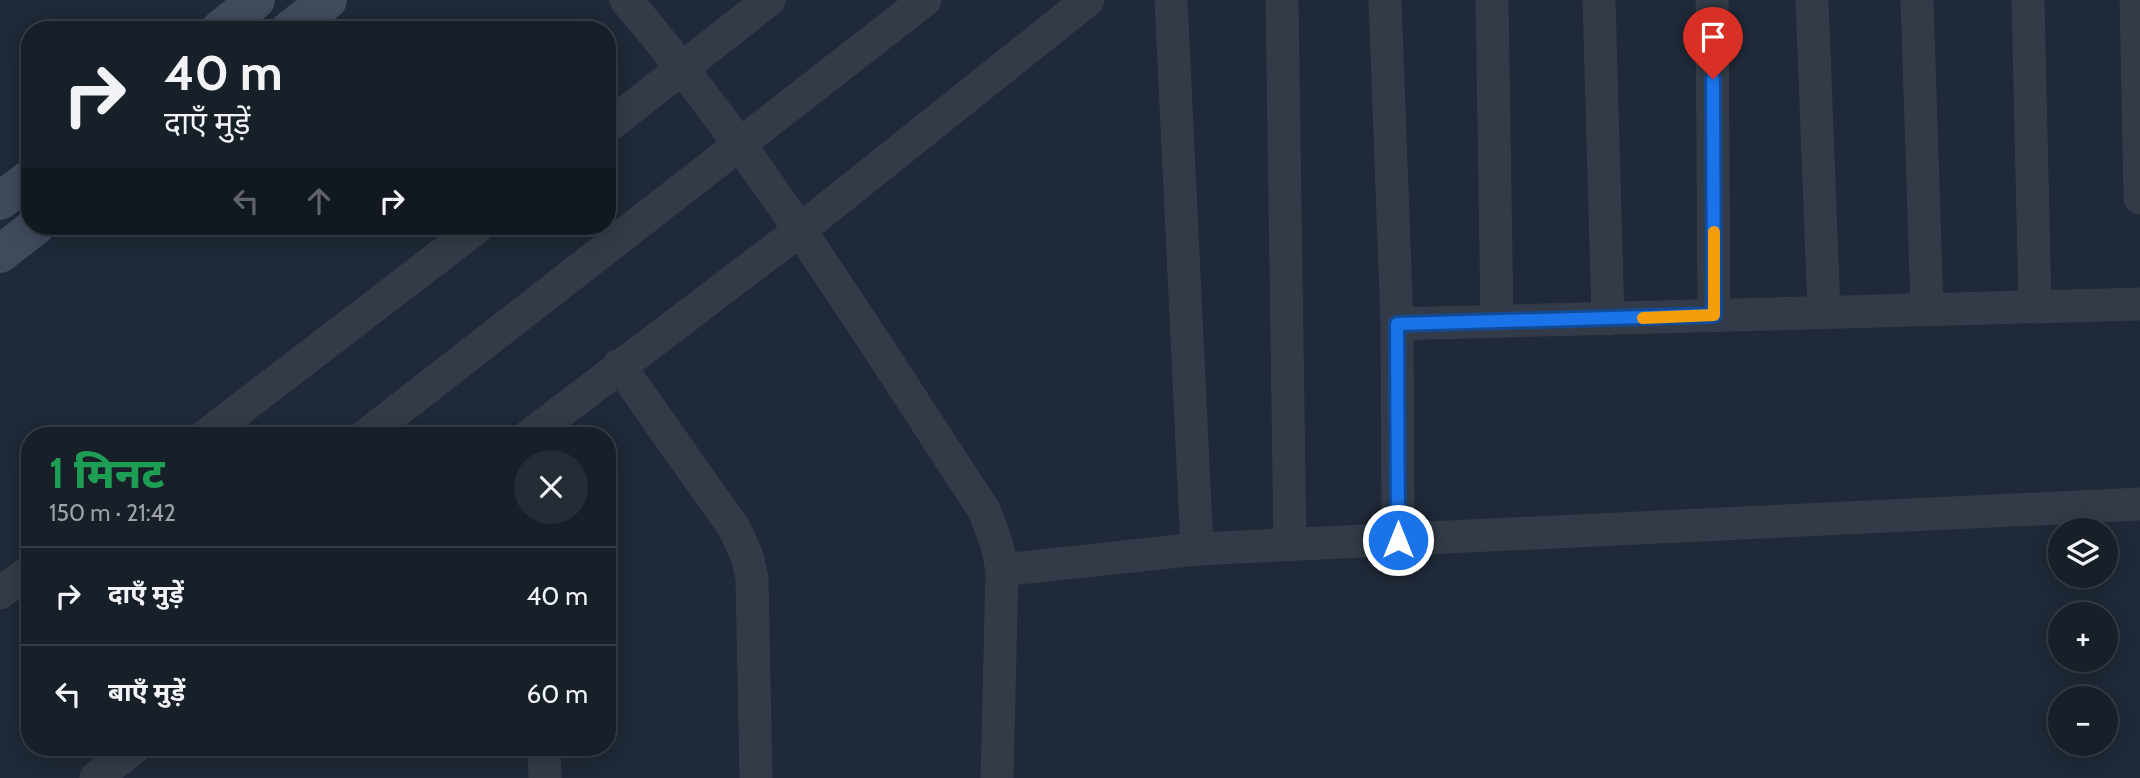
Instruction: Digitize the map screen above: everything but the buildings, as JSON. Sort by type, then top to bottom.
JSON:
[{"type":"street","points":[[230,21],[257,0]]},
{"type":"street","points":[[301,21],[328,0]]},
{"type":"street","points":[[626,0],[684,68],[800,230],[984,510],[997,545],[1002,570],[997,778]]},
{"type":"street","points":[[616,120],[769,0]]},
{"type":"street","points":[[376,427],[925,0]]},
{"type":"street","points":[[540,427],[800,230],[1088,0]]},
{"type":"street","points":[[1171,0],[1197,549]]},
{"type":"street","points":[[1282,0],[1290,545]]},
{"type":"street","points":[[1385,0],[1397,324],[1398,540]]},
{"type":"street","points":[[1492,0],[1497,321]]},
{"type":"street","points":[[1599,0],[1608,319]]},
{"type":"street","points":[[1712,0],[1714,315]]},
{"type":"street","points":[[1812,0],[1824,311]]},
{"type":"street","points":[[1917,0],[1927,308]]},
{"type":"street","points":[[2028,0],[2035,307]]},
{"type":"street","points":[[2136,0],[2140,198]]},
{"type":"street","points":[[0,201],[21,185]]},
{"type":"street","points":[[0,254],[24,235]]},
{"type":"street","points":[[217,427],[467,235]]},
{"type":"street","points":[[1397,324],[2140,304]]},
{"type":"street","points":[[619,365],[734,528],[747,556],[752,579],[756,778]]},
{"type":"street","points":[[1002,570],[1197,549],[2140,504]]},
{"type":"street","points":[[0,593],[21,577]]},
{"type":"street","points":[[96,778],[124,756]]},
{"type":"street","points":[[544,756],[545,778]]},
{"type":"slow traffic","points":[[1643,318],[1714,315],[1714,232]]},
{"type":"route","points":[[1398,540],[1397,324],[1714,315],[1713,79]]}]
